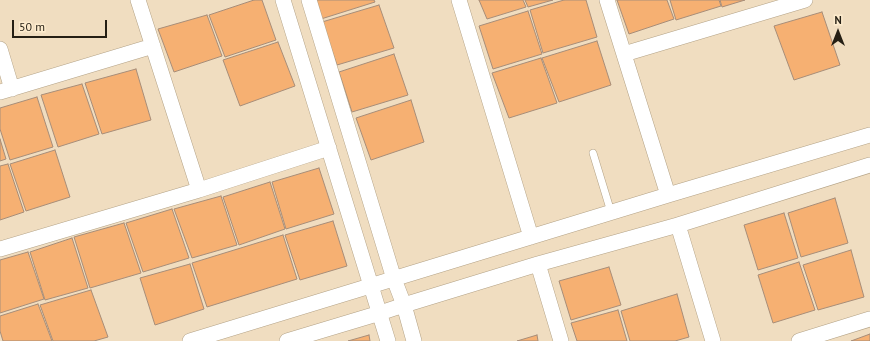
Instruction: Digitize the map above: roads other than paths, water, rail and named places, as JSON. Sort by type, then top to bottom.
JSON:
[{"type":"street","points":[[138,0],[199,190]]},
{"type":"street","points":[[283,0],[388,341]]},
{"type":"street","points":[[309,0],[414,341]]},
{"type":"street","points":[[458,0],[531,237]]},
{"type":"street","points":[[607,0],[668,195]]},
{"type":"street","points":[[624,54],[805,0]]},
{"type":"street","points":[[0,49],[6,91],[152,46]]},
{"type":"street","points":[[190,341],[611,212],[870,135]]},
{"type":"street","points":[[0,249],[199,190],[329,148]]},
{"type":"street","points":[[287,341],[538,264],[678,225],[870,165]]},
{"type":"street","points":[[678,225],[713,341]]},
{"type":"street","points":[[538,264],[561,341]]},
{"type":"street","points":[[799,341],[870,319]]},
{"type":"lane","points":[[593,153],[611,212]]}]
